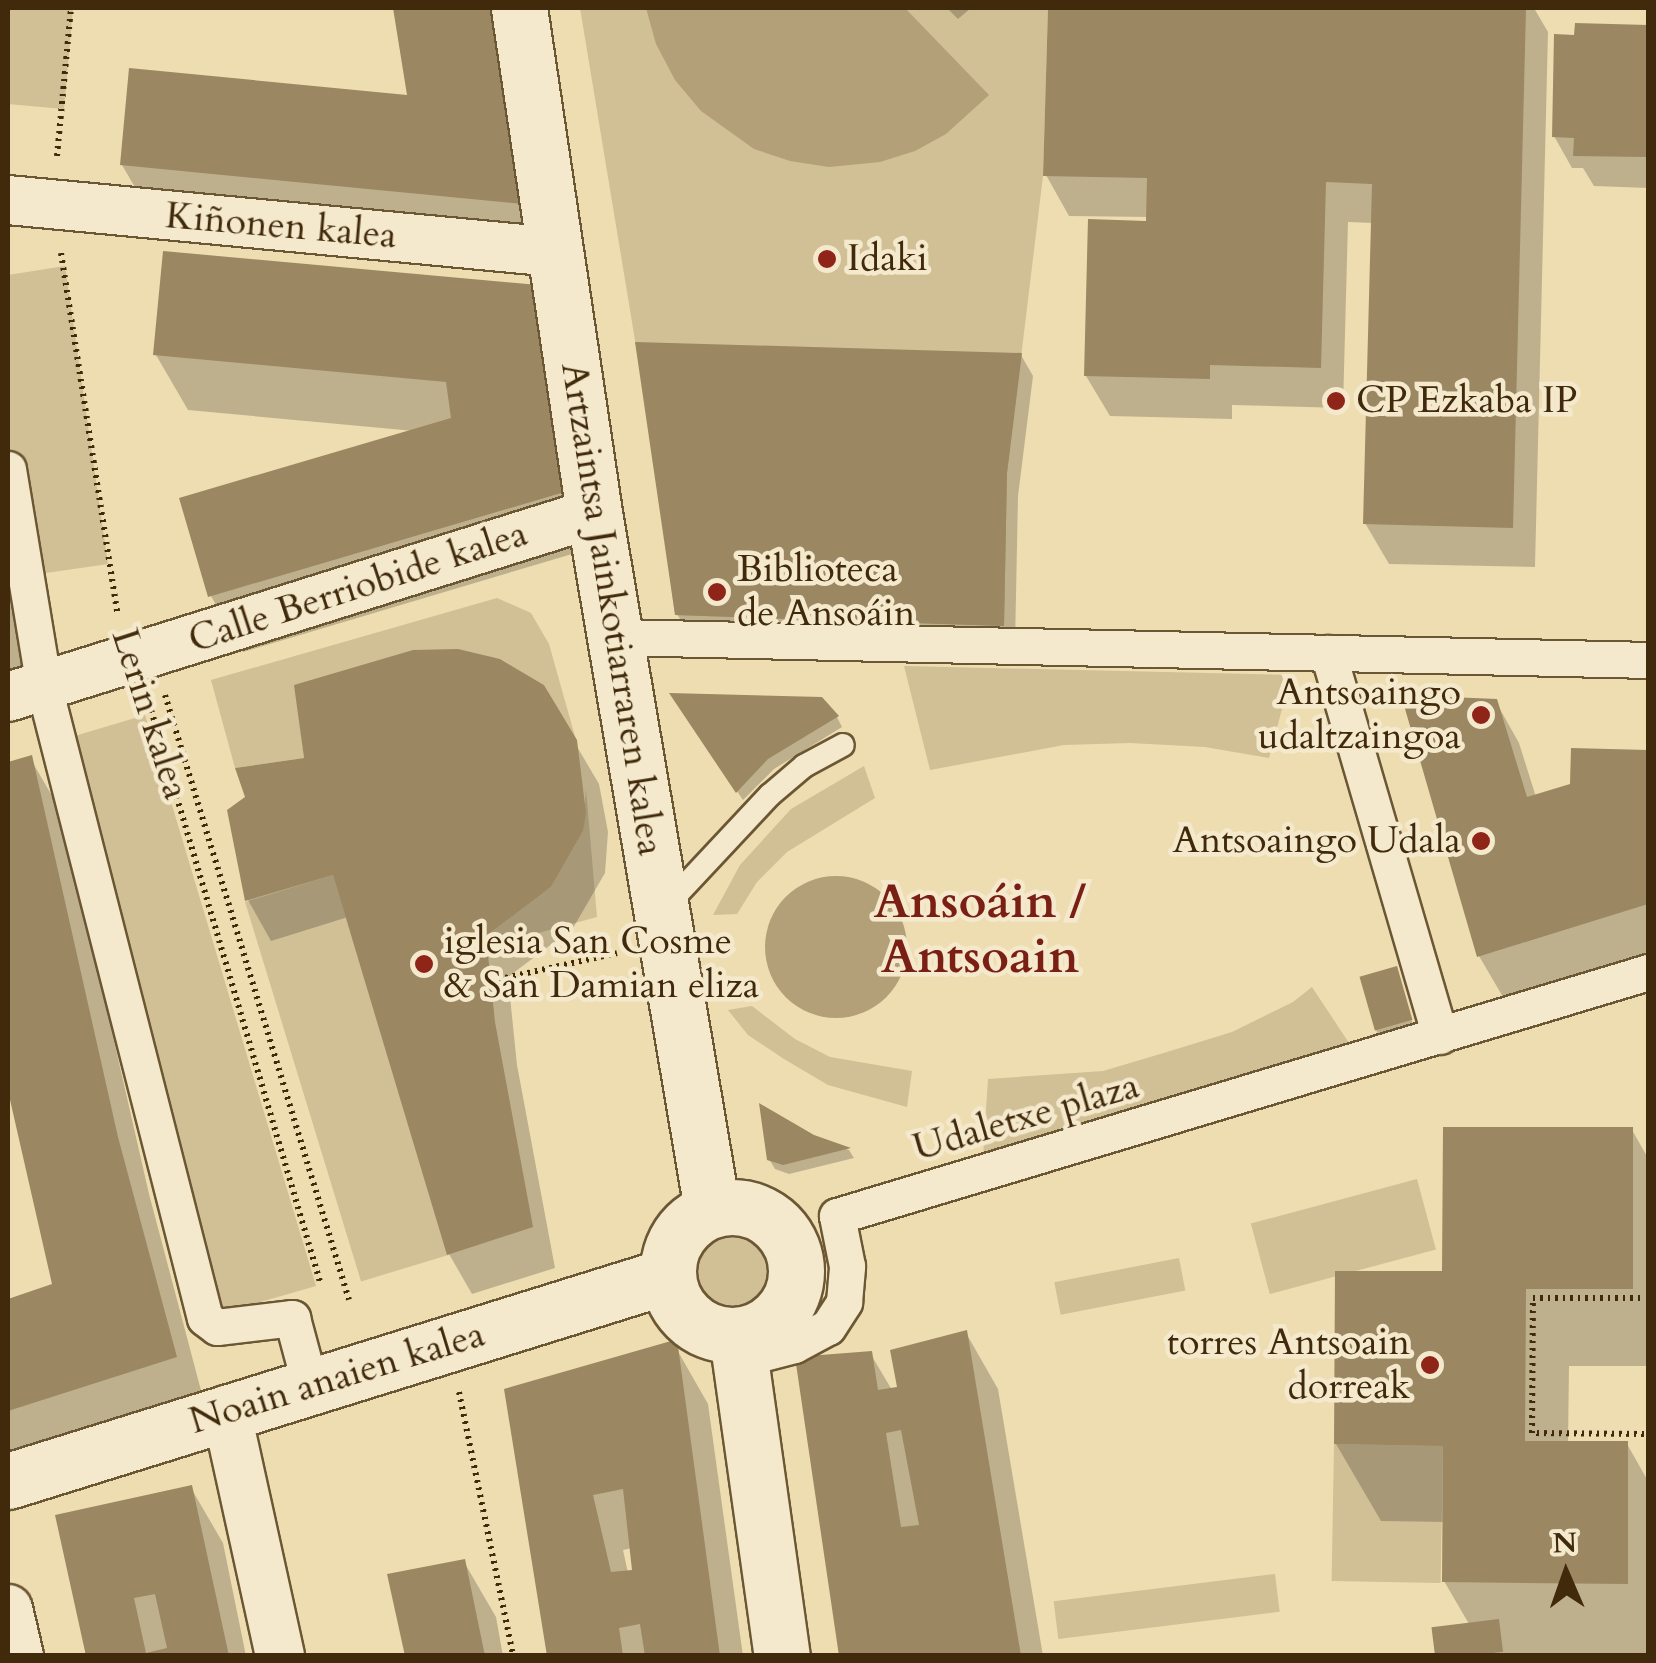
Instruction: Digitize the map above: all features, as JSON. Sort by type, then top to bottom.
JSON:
[{"type":"street","name":"Artzaintsa Jainkotiarraren kalea","points":[[519,8],[614,637],[646,930],[712,1209]]},
{"type":"street","name":"Kiñonen kalea","points":[[8,200],[554,252]]},
{"type":"street","points":[[8,469],[26,692],[205,1318],[217,1327],[292,1318],[310,1385]]},
{"type":"street","name":"Calle Berriobide kalea","points":[[26,692],[148,671],[594,513]]},
{"type":"street","points":[[614,637],[1648,660]]},
{"type":"street","points":[[1328,654],[1440,1036]]},
{"type":"street","name":"Udaletxe plaza","points":[[739,1348],[794,1346],[828,1327],[844,1302],[848,1266],[837,1216],[1648,972]]},
{"type":"street","points":[[743,1207],[772,1219],[792,1244],[798,1274],[789,1304],[739,1348],[704,1330],[678,1308],[666,1276],[671,1248],[687,1223],[712,1209],[743,1207]]},
{"type":"street","name":"Noain anaien kalea","points":[[8,1481],[666,1276]]},
{"type":"street","points":[[739,1348],[782,1656]]},
{"type":"street","points":[[226,1410],[280,1656]]},
{"type":"street","points":[[8,1609],[18,1656]]},
{"type":"lane","points":[[646,930],[770,795],[804,766],[843,745]]},
{"type":"path","name":"Lerin kalea","points":[[71,8],[54,180],[60,250],[115,604],[148,671],[323,1291],[306,1295]]},
{"type":"path","points":[[148,671],[350,1300]]},
{"type":"path","points":[[491,980],[646,930]]},
{"type":"path","points":[[1644,1434],[1532,1433],[1532,1336],[1533,1298],[1645,1298]]},
{"type":"path","points":[[459,1391],[512,1656]]},
{"type":"shaded area","points":[[8,8],[73,8],[64,109],[8,104]]},
{"type":"shaded area","name":"Idaki","points":[[580,8],[1048,8],[1043,176],[1007,473],[1004,626],[675,615],[655,461]]},
{"type":"shaded area","points":[[646,8],[905,8],[989,95],[946,134],[915,151],[880,162],[829,167],[790,161],[754,149],[701,111],[675,80],[656,44]]},
{"type":"shaded area","points":[[65,266],[108,564],[18,577],[8,506],[8,275]]},
{"type":"shaded area","points":[[497,598],[531,613],[549,644],[576,740],[544,685],[500,659],[440,650],[295,685],[304,758],[235,768],[211,680]]},
{"type":"shaded area","points":[[904,666],[1291,675],[1269,758],[1205,747],[1064,745],[930,770]]},
{"type":"shaded area","points":[[145,715],[316,1286],[205,1318],[58,741]]},
{"type":"shaded area","points":[[864,766],[875,798],[787,852],[757,882],[737,914],[713,915],[740,865],[791,809]]},
{"type":"shaded area","points":[[586,789],[597,917],[487,947],[486,936],[551,887],[583,831]]},
{"type":"shaded area","points":[[333,875],[449,1255],[361,1282],[245,902]]},
{"type":"shaded area","points":[[836,876],[863,881],[886,897],[902,920],[907,947],[902,974],[886,997],[863,1013],[836,1018],[809,1013],[786,997],[770,974],[765,947],[770,920],[786,897],[809,881]]},
{"type":"shaded area","points":[[1312,987],[1351,1046],[983,1157],[988,1079],[1103,1071],[1232,1032],[1293,1002]]},
{"type":"shaded area","points":[[752,1006],[795,1039],[830,1057],[912,1071],[907,1107],[828,1085],[784,1059],[748,1035],[728,1010]]},
{"type":"shaded area","points":[[1417,1179],[1436,1250],[1270,1294],[1251,1224]]},
{"type":"shaded area","points":[[731,1227],[748,1230],[762,1240],[772,1254],[772,1288],[762,1302],[748,1312],[731,1315],[714,1312],[700,1302],[690,1288],[687,1271],[690,1254],[700,1240],[714,1230]]},
{"type":"shaded area","points":[[1179,1258],[1185,1290],[1061,1315],[1054,1282]]},
{"type":"shaded area","points":[[1334,1444],[1443,1446],[1441,1583],[1332,1581]]},
{"type":"shaded area","points":[[1275,1574],[1280,1612],[1058,1639],[1054,1601]]},
{"type":"building","points":[[393,8],[494,8],[524,204],[120,165],[129,68],[407,95]]},
{"type":"building","points":[[1048,8],[1526,8],[1513,528],[1363,524],[1372,184],[1326,182],[1321,368],[1210,365],[1210,379],[1084,376],[1088,219],[1146,221],[1147,178],[1043,176]]},
{"type":"building","points":[[1575,23],[1648,25],[1648,157],[1573,156],[1574,138],[1552,137],[1554,34],[1574,35]]},
{"type":"building","points":[[163,251],[538,285],[568,491],[208,597],[179,498],[451,418],[446,382],[153,355]]},
{"type":"building","points":[[635,342],[1022,353],[1007,473],[1004,626],[675,615]]},
{"type":"building","name":"iglesia San Cosme & San Damian eliza","points":[[458,649],[500,659],[544,685],[577,740],[586,813],[583,831],[551,887],[486,936],[495,1022],[533,1227],[447,1255],[333,875],[245,901],[227,810],[245,797],[235,768],[304,758],[294,685],[413,650]]},
{"type":"building","points":[[669,693],[822,697],[839,716],[768,759],[736,793]]},
{"type":"building","points":[[1401,695],[1497,699],[1527,797],[1570,784],[1571,748],[1648,750],[1648,904],[1477,957]]},
{"type":"building","points":[[32,755],[118,1137],[177,1357],[8,1411],[8,1299],[52,1284],[8,1091],[8,762]]},
{"type":"building","points":[[1397,966],[1412,1020],[1375,1031],[1360,977]]},
{"type":"building","points":[[759,1103],[814,1135],[851,1148],[783,1165],[767,1160]]},
{"type":"building","name":"torres Antsoain dorreak","points":[[1443,1127],[1633,1127],[1633,1289],[1526,1289],[1525,1441],[1628,1441],[1628,1584],[1442,1582],[1443,1446],[1334,1444],[1335,1271],[1442,1271]]},
{"type":"building","points":[[967,1330],[1021,1656],[839,1656],[795,1357],[872,1351],[878,1390],[897,1387],[890,1350]],"holes":[[[901,1430],[919,1525],[901,1527],[886,1433]]]},
{"type":"building","points":[[671,1341],[678,1346],[720,1656],[645,1656],[640,1624],[619,1628],[623,1656],[547,1656],[504,1389]],"holes":[[[623,1489],[632,1570],[611,1572],[593,1495]]]},
{"type":"building","points":[[192,1485],[229,1656],[86,1656],[55,1515]],"holes":[[[155,1594],[167,1648],[146,1653],[134,1598]]]},
{"type":"building","points":[[465,1559],[485,1656],[405,1656],[387,1574]]},
{"type":"building","points":[[1499,1619],[1503,1652],[1435,1656],[1432,1627]]},
{"type":"place","name":"Idaki","points":[[827,259]]},
{"type":"place","name":"CP Ezkaba IP","points":[[1336,401]]},
{"type":"place","name":"Biblioteca de Ansoáin","points":[[717,592]]},
{"type":"place","name":"Antsoaingo udaltzaingoa","points":[[1481,715]]},
{"type":"place","name":"Antsoaingo Udala","points":[[1481,841]]},
{"type":"place","name":"iglesia San Cosme & San Damian eliza","points":[[424,964]]},
{"type":"place","name":"torres Antsoain dorreak","points":[[1430,1365]]},
{"type":"district","name":"Ansoáin / Antsoain","points":[[980,928]]}]
